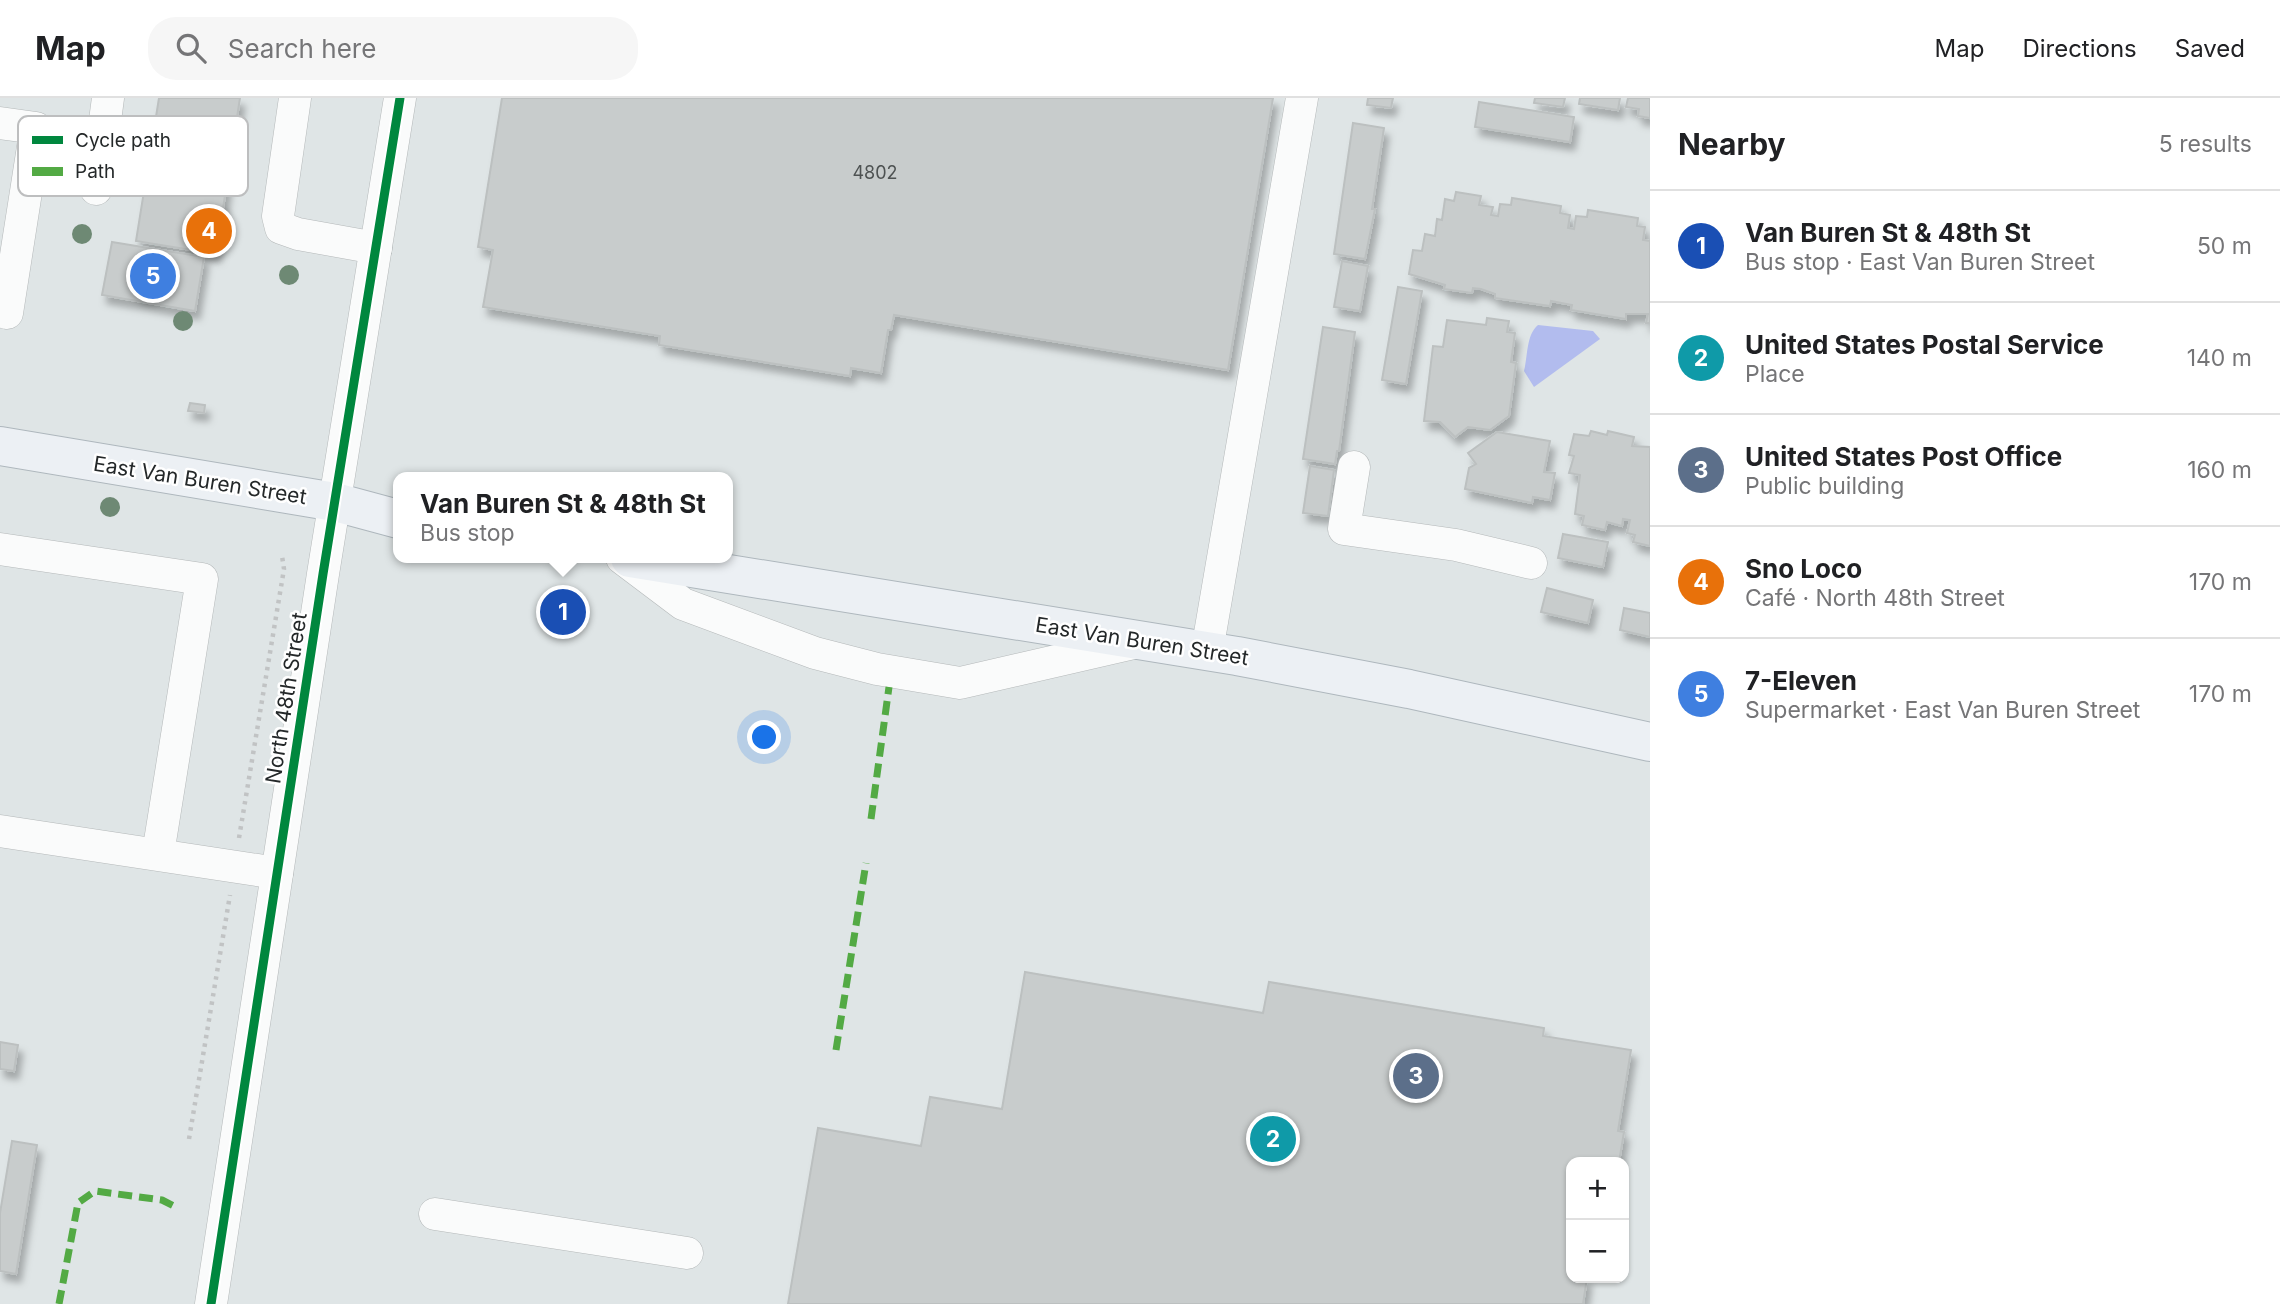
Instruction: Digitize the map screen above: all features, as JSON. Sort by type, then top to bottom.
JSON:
[{"type":"main road","name":"East Van Buren Street","points":[[0,446],[335,502],[393,518]]},
{"type":"main road","name":"East Van Buren Street","points":[[661,563],[1207,651],[1409,689],[1650,742]]},
{"type":"street","points":[[106,116],[108,98]]},
{"type":"street","points":[[295,98],[278,216],[281,228],[298,234],[376,248]]},
{"type":"street","name":"North 48th Street","points":[[211,1304],[400,98]]},
{"type":"street","points":[[1207,651],[1302,98]]},
{"type":"street","points":[[0,123],[18,126]]},
{"type":"street","points":[[0,311],[7,313],[25,196]]},
{"type":"street","points":[[1354,467],[1344,529],[1456,545],[1531,563]]},
{"type":"street","points":[[0,549],[202,579],[158,854]]},
{"type":"street","points":[[629,563],[683,604],[815,653],[877,669],[960,683],[1142,641]]},
{"type":"street","points":[[0,831],[277,873]]},
{"type":"street","points":[[435,1214],[687,1253]]},
{"type":"water","points":[[1538,325],[1593,331],[1600,339],[1534,387],[1524,371],[1529,340]]},
{"type":"building","points":[[159,98],[240,98],[237,116],[156,116]]},
{"type":"building","points":[[502,98],[1273,98],[1228,370],[894,315],[891,330],[888,330],[881,373],[851,368],[850,376],[659,345],[660,336],[483,307],[493,250],[478,247]]},
{"type":"building","points":[[1368,98],[1393,98],[1391,108],[1367,105]]},
{"type":"building","points":[[1535,98],[1565,98],[1563,107],[1534,103]]},
{"type":"building","points":[[1580,98],[1620,98],[1618,110],[1579,104]]},
{"type":"building","points":[[1628,98],[1650,98],[1650,118],[1638,116],[1639,109],[1626,107]]},
{"type":"building","points":[[1479,102],[1574,117],[1570,142],[1475,127]]},
{"type":"building","points":[[1353,123],[1384,128],[1372,209],[1375,209],[1365,259],[1334,254]]},
{"type":"building","points":[[1456,192],[1481,196],[1479,205],[1493,207],[1491,215],[1498,216],[1500,204],[1511,205],[1512,198],[1561,206],[1560,213],[1570,215],[1568,228],[1574,229],[1576,216],[1587,217],[1588,210],[1638,218],[1637,226],[1645,227],[1643,240],[1650,241],[1650,323],[1646,323],[1648,314],[1626,314],[1626,319],[1571,310],[1572,305],[1551,301],[1550,306],[1495,298],[1495,294],[1481,289],[1473,288],[1472,293],[1444,289],[1445,285],[1409,274],[1413,250],[1422,251],[1425,234],[1435,236],[1437,219],[1442,220],[1445,199],[1454,201]]},
{"type":"building","points":[[143,196],[225,196],[216,254],[136,241]]},
{"type":"building","points":[[112,242],[204,257],[195,311],[102,295]]},
{"type":"building","points":[[1342,261],[1368,266],[1360,311],[1334,307]]},
{"type":"building","points":[[1398,287],[1422,291],[1406,384],[1382,380]]},
{"type":"building","points":[[1487,318],[1509,321],[1507,332],[1515,333],[1511,362],[1516,363],[1509,416],[1490,430],[1468,427],[1455,437],[1440,422],[1424,421],[1433,346],[1443,347],[1447,320],[1486,325]]},
{"type":"building","points":[[1323,327],[1355,332],[1335,464],[1303,459]]},
{"type":"building","points":[[190,403],[205,405],[204,413],[188,411]]},
{"type":"building","points":[[1591,431],[1607,435],[1608,431],[1634,437],[1632,446],[1650,447],[1650,546],[1633,542],[1635,535],[1627,533],[1630,520],[1623,519],[1622,526],[1607,522],[1605,530],[1582,525],[1584,516],[1575,514],[1580,475],[1569,473],[1574,456],[1569,455],[1574,434],[1589,436]]},
{"type":"building","points":[[1497,432],[1550,441],[1544,472],[1555,473],[1550,500],[1533,497],[1532,503],[1465,489],[1469,468],[1476,464],[1468,453]]},
{"type":"building","points":[[1310,466],[1334,470],[1328,516],[1303,513]]},
{"type":"building","points":[[1563,534],[1608,542],[1603,567],[1558,558]]},
{"type":"building","points":[[1547,588],[1593,600],[1588,623],[1541,612]]},
{"type":"building","points":[[552,606],[569,609],[568,615],[551,612]]},
{"type":"building","points":[[1624,608],[1650,613],[1650,637],[1620,630]]},
{"type":"building","points":[[1025,972],[1263,1013],[1269,982],[1544,1028],[1543,1036],[1631,1050],[1618,1131],[1624,1132],[1620,1157],[1566,1157],[1566,1283],[1586,1283],[1583,1304],[788,1304],[818,1128],[921,1146],[930,1097],[1002,1109]]},
{"type":"building","points":[[0,1042],[18,1045],[14,1071],[0,1069]]},
{"type":"building","points":[[12,1141],[37,1145],[16,1274],[0,1271],[0,1213]]},
{"type":"marked path","points":[[871,819],[889,687]]},
{"type":"marked path","points":[[836,1050],[866,863]]},
{"type":"marked path","points":[[59,1304],[78,1203],[95,1191],[162,1200],[178,1208]]},
{"type":"cycle path","points":[[211,1304],[323,574],[400,98]]},
{"type":"place","name":"Sno Loco","points":[[209,231]]},
{"type":"place","name":"7-Eleven","points":[[153,276]]},
{"type":"place","name":"Van Buren St & 48th St","points":[[563,612]]},
{"type":"place","name":"United States Post Office","points":[[1416,1076]]},
{"type":"place","name":"United States Postal Service","points":[[1273,1139]]}]
